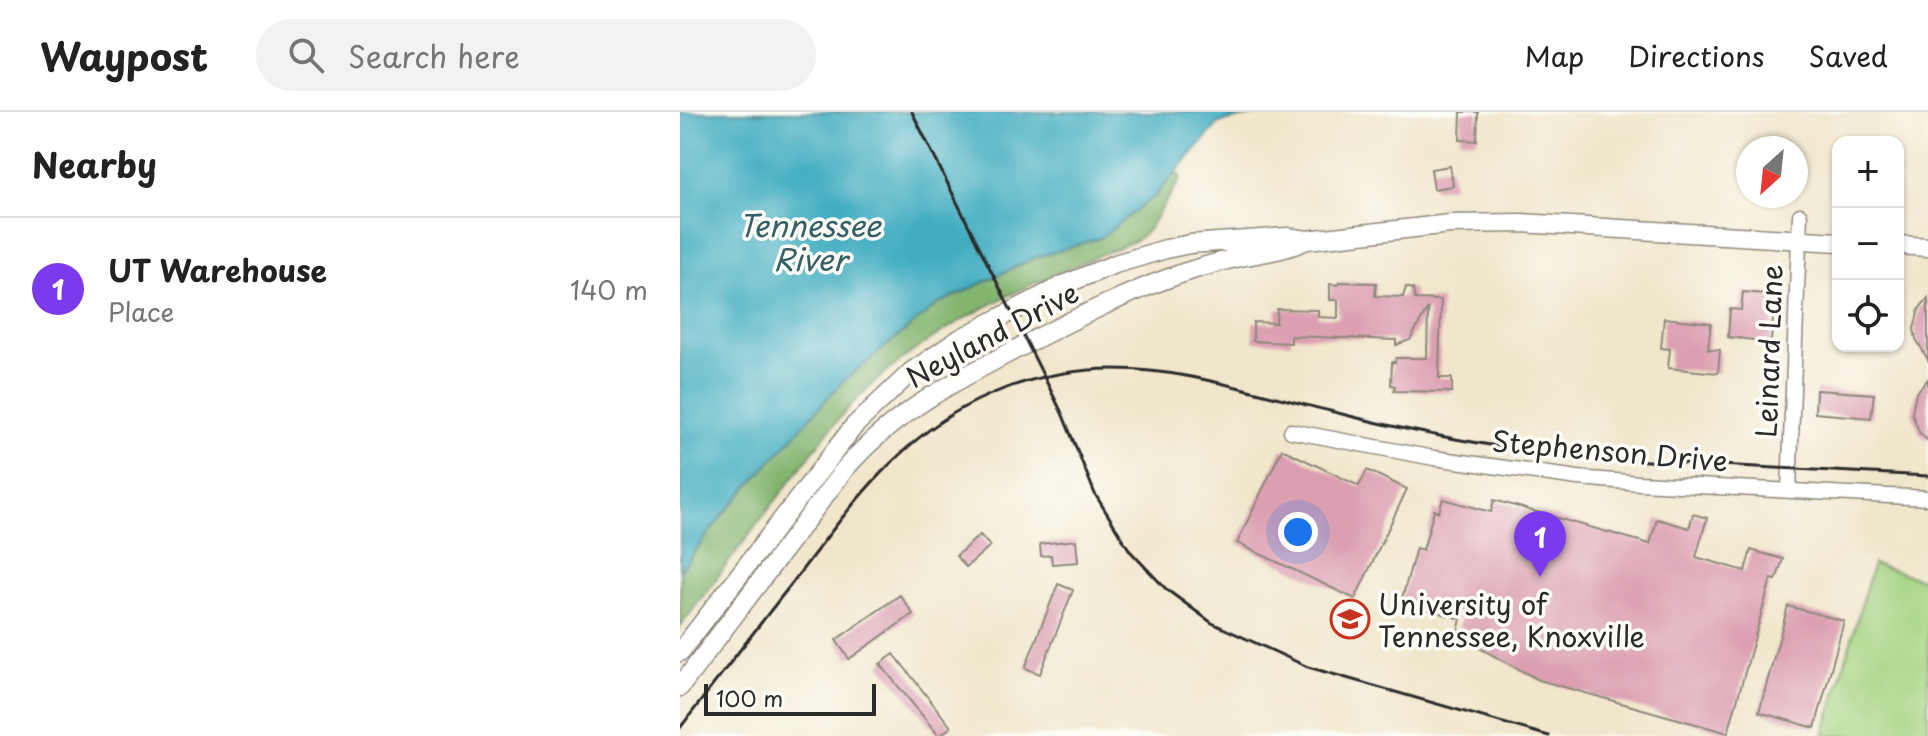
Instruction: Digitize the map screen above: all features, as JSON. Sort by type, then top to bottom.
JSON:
[{"type":"main road","name":"Neyland Drive","points":[[680,652],[854,426],[911,372],[961,338],[1063,285],[1115,264],[1190,244],[1287,237],[1307,240],[1450,224],[1521,223],[1832,242]]},
{"type":"main road","name":"Neyland Drive","points":[[680,687],[844,470],[872,440],[905,413],[975,370],[1108,303],[1185,272],[1248,255],[1287,249],[1307,240]]},
{"type":"main road","points":[[1904,245],[1928,247]]},
{"type":"street","name":"Leinard Lane","points":[[1789,490],[1800,215]]},
{"type":"street","name":"Stephenson Drive","points":[[1291,431],[1434,458],[1578,478],[1928,498]]},
{"type":"green space","points":[[1175,173],[1180,175],[1180,180],[1147,231],[1136,240],[1027,286],[957,323],[893,367],[863,393],[823,438],[680,627],[680,571],[722,516],[841,383],[938,304],[1034,258],[1100,238],[1155,196]]},
{"type":"green space","points":[[1873,564],[1928,581],[1928,736],[1824,736]]},
{"type":"water","name":"Tennessee River","points":[[680,112],[1269,112],[1219,123],[1155,196],[1100,238],[1034,258],[938,304],[841,383],[722,516],[680,571]]},
{"type":"building","points":[[1461,112],[1478,112],[1477,141],[1460,140]]},
{"type":"building","points":[[1450,166],[1453,186],[1434,189],[1431,169]]},
{"type":"building","points":[[1339,282],[1376,283],[1375,296],[1403,297],[1406,287],[1413,289],[1415,299],[1441,300],[1439,378],[1452,378],[1452,392],[1394,391],[1395,386],[1391,385],[1392,362],[1396,358],[1427,358],[1428,308],[1410,340],[1396,345],[1396,340],[1291,336],[1291,343],[1253,341],[1253,322],[1276,323],[1277,309],[1318,310],[1318,317],[1338,318],[1338,300],[1330,300],[1330,284],[1339,285]]},
{"type":"building","points":[[1743,292],[1775,295],[1771,342],[1728,337],[1730,309],[1741,310]]},
{"type":"building","points":[[1928,298],[1928,360],[1914,329],[1919,309]]},
{"type":"building","points":[[1664,318],[1711,323],[1708,349],[1720,350],[1718,373],[1668,368],[1670,349],[1661,348]]},
{"type":"building","points":[[1928,379],[1928,441],[1919,432],[1912,413],[1916,393]]},
{"type":"building","points":[[1816,390],[1874,394],[1871,418],[1815,413]]},
{"type":"building","points":[[1282,449],[1359,486],[1367,470],[1407,489],[1355,599],[1237,543]]},
{"type":"building","points":[[1443,499],[1491,512],[1494,500],[1650,544],[1657,519],[1689,528],[1693,514],[1707,518],[1696,557],[1745,571],[1751,550],[1783,559],[1776,580],[1771,579],[1728,733],[1539,680],[1457,636],[1461,619],[1401,602],[1416,548],[1423,550],[1434,510],[1439,512]]},
{"type":"building","points":[[980,535],[990,546],[966,567],[956,556]]},
{"type":"building","points":[[1076,540],[1078,562],[1052,564],[1051,555],[1041,556],[1040,544]]},
{"type":"building","points":[[1058,584],[1073,590],[1040,674],[1025,668]]},
{"type":"building","points":[[900,595],[913,614],[849,659],[836,640]]},
{"type":"building","points":[[1788,606],[1844,621],[1815,728],[1759,712]]},
{"type":"building","points":[[894,654],[951,727],[939,736],[880,664]]},
{"type":"railway","points":[[912,112],[1062,413],[1095,494],[1130,551],[1166,589],[1212,623],[1308,667],[1549,736]]},
{"type":"railway","points":[[680,728],[853,504],[898,456],[949,416],[978,400],[1024,382],[1069,372],[1112,369],[1154,371],[1197,378],[1408,430],[1539,452],[1620,460],[1928,476]]},
{"type":"place","name":"UT Warehouse","points":[[1540,577]]},
{"type":"place","name":"University of Tennessee, Knoxville","points":[[1350,619]]}]
